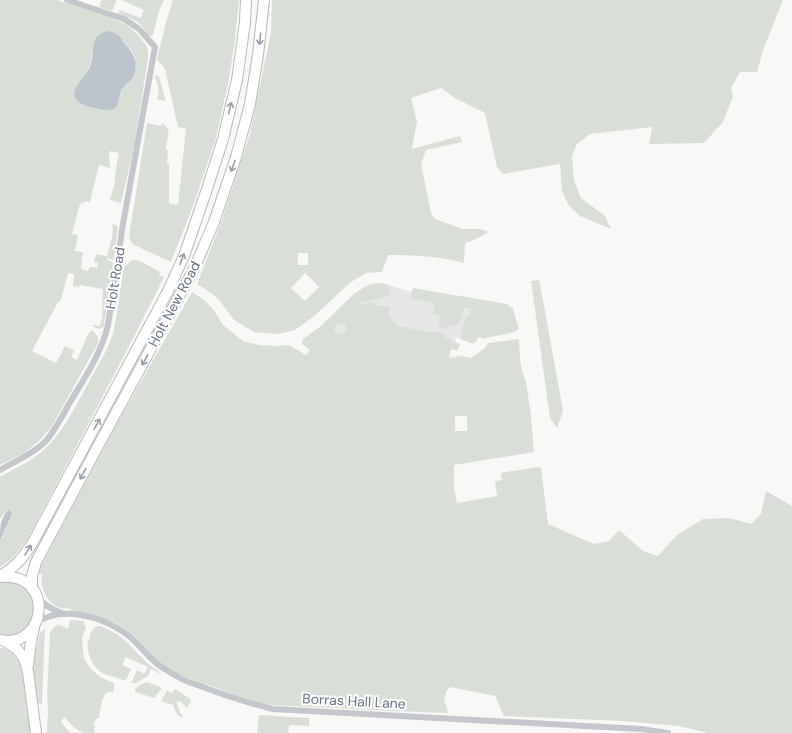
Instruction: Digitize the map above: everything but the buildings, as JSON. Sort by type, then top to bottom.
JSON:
[{"type":"highway","name":"Holt New Road","points":[[0,576],[13,568],[24,557],[33,542],[168,291],[184,256],[224,139],[237,80],[245,22],[246,0]]},
{"type":"highway","name":"Holt New Road","points":[[35,625],[39,607],[35,593],[33,574],[36,562],[194,269],[214,222],[236,157],[250,104],[258,55],[264,0]]},
{"type":"highway","points":[[0,576],[18,578],[26,582],[35,593]]},
{"type":"highway","points":[[3,640],[17,639],[24,636],[35,625]]},
{"type":"highway","points":[[28,672],[30,648],[35,625]]},
{"type":"highway","points":[[3,640],[12,645],[25,661],[28,672],[36,733]]},
{"type":"street","name":"Holt Road","points":[[0,470],[26,456],[45,442],[59,422],[99,352],[105,338],[123,224],[155,48],[139,29],[124,19],[67,0]]},
{"type":"street","name":"Borras Hall Lane","points":[[35,593],[45,605],[64,614]]},
{"type":"street","name":"Borras Hall Lane","points":[[35,625],[40,620],[49,616],[64,614],[86,616],[106,622],[128,636],[158,664],[182,679],[247,703],[273,708],[633,728],[668,733]]},
{"type":"shaded area","points":[[0,0],[57,0],[123,23],[132,29],[146,45],[148,50],[148,58],[134,147],[121,203],[110,200],[119,153],[110,151],[110,168],[99,165],[90,202],[82,202],[79,207],[72,234],[78,235],[75,251],[83,252],[81,269],[88,271],[90,267],[97,268],[98,263],[94,262],[96,254],[107,256],[112,235],[112,224],[118,226],[114,260],[107,258],[107,260],[113,262],[104,326],[100,329],[93,326],[100,326],[103,314],[103,289],[80,285],[79,287],[73,286],[74,274],[68,273],[61,300],[58,302],[32,351],[56,363],[65,346],[74,350],[71,357],[77,360],[91,330],[97,335],[98,343],[52,426],[41,439],[24,453],[0,465]],"holes":[[[121,37],[133,53],[135,62],[131,77],[120,93],[118,105],[84,76],[90,66],[94,44]]]},
{"type":"shaded area","points":[[102,0],[117,0],[112,11],[99,7]]},
{"type":"shaded area","points":[[121,0],[164,0],[159,11],[153,35],[150,36],[146,33],[135,20],[118,14],[120,10],[141,18],[144,10]]},
{"type":"shaded area","points":[[173,0],[239,0],[229,79],[216,138],[195,201],[171,262],[134,245],[129,236],[147,123],[161,126],[161,123],[167,128],[168,134],[166,149],[168,151],[167,163],[169,164],[169,203],[178,205],[186,129],[178,127],[165,69],[157,59]]},
{"type":"shaded area","points":[[272,0],[783,0],[763,50],[757,72],[740,72],[731,88],[733,96],[723,122],[704,143],[649,144],[652,127],[590,134],[577,144],[572,156],[574,180],[581,198],[605,216],[611,229],[580,216],[569,206],[562,191],[560,164],[503,174],[497,167],[485,113],[455,98],[441,88],[411,98],[417,122],[412,149],[460,136],[462,142],[426,150],[421,164],[431,213],[435,219],[463,229],[480,229],[489,232],[465,243],[464,263],[426,256],[388,255],[382,272],[366,273],[351,282],[313,317],[295,330],[279,334],[254,332],[234,320],[219,300],[197,284],[222,220],[249,137],[271,33]],"holes":[[[298,253],[308,253],[308,265],[298,265]],[[305,273],[319,287],[305,301],[291,288]]]},
{"type":"shaded area","points":[[109,31],[119,36],[131,51],[135,59],[136,68],[132,79],[120,93],[117,106],[107,110],[82,104],[77,100],[74,93],[92,62],[95,40],[102,33]]},
{"type":"shaded area","points":[[157,75],[159,77],[165,101],[157,99],[159,91],[155,76]]},
{"type":"shaded area","points":[[129,261],[140,261],[160,272],[159,275],[164,277],[27,540],[12,559],[0,567],[0,540],[3,537],[7,524],[10,520],[4,513],[0,519],[0,477],[30,461],[39,454],[55,439],[67,421],[108,346],[113,333],[116,318],[123,270]]},
{"type":"shaded area","points":[[539,280],[563,411],[557,428],[550,418],[531,281]]},
{"type":"shaded area","points":[[382,283],[411,292],[478,303],[472,343],[457,337],[455,342],[452,341],[452,339],[418,331],[339,341],[321,326],[354,294],[372,284]]},
{"type":"shaded area","points":[[382,283],[390,286],[391,294],[380,299],[361,302],[359,304],[364,305],[372,302],[375,304],[375,307],[379,305],[390,307],[389,314],[393,321],[399,326],[444,334],[446,338],[452,339],[452,341],[460,344],[457,351],[451,349],[449,357],[456,358],[457,355],[471,358],[485,348],[488,343],[519,339],[520,359],[526,382],[531,415],[534,452],[454,465],[454,488],[457,503],[497,496],[495,481],[502,480],[501,473],[537,467],[541,468],[548,524],[594,544],[609,541],[619,530],[643,551],[658,556],[677,535],[703,519],[730,518],[751,524],[761,514],[766,491],[792,506],[792,733],[708,733],[679,726],[623,721],[504,716],[495,696],[450,687],[446,692],[444,703],[446,704],[448,713],[272,705],[234,694],[174,672],[158,662],[137,639],[123,627],[98,616],[71,611],[71,609],[60,608],[55,606],[50,601],[45,595],[42,575],[39,573],[41,566],[120,418],[192,292],[204,300],[213,309],[223,325],[243,341],[259,345],[289,345],[306,355],[310,350],[302,344],[303,339],[321,326],[354,294],[372,284]],"holes":[[[340,323],[345,323],[347,331],[337,334],[334,332],[335,327]],[[455,416],[467,416],[467,431],[455,431]]]},
{"type":"shaded area","points":[[413,288],[507,304],[513,309],[519,329],[512,333],[484,339],[479,337],[474,344],[460,339],[465,318],[469,317],[471,309],[464,308],[460,321],[455,327],[450,325],[446,329],[439,326],[440,316],[433,314],[435,303],[410,299]]},
{"type":"shaded area","points":[[9,510],[12,514],[0,540],[1,523]]},
{"type":"shaded area","points":[[0,582],[21,585],[28,592],[33,604],[34,610],[27,627],[14,635],[0,635]]},
{"type":"shaded area","points":[[70,620],[83,621],[86,627],[82,637],[84,659],[91,669],[100,677],[114,683],[114,691],[106,693],[102,700],[99,718],[96,719],[94,724],[95,733],[77,730],[64,717],[61,722],[70,733],[47,733],[50,633],[54,627],[58,625],[68,629]]},
{"type":"shaded area","points":[[97,626],[101,626],[115,633],[127,642],[146,662],[163,675],[151,669],[148,676],[136,683],[131,683],[137,670],[144,674],[148,667],[126,657],[122,665],[131,669],[126,680],[104,674],[93,664],[88,650],[88,640],[90,639],[91,633]]},
{"type":"shaded area","points":[[45,629],[42,705],[37,702],[33,675],[34,650],[36,650],[40,633]]},
{"type":"shaded area","points":[[0,648],[12,652],[20,665],[24,681],[26,704],[29,708],[32,733],[0,733]]},
{"type":"shaded area","points":[[147,682],[162,688],[154,698],[135,692],[137,687]]},
{"type":"shaded area","points":[[176,689],[191,701],[187,708],[180,701],[176,702],[180,713],[183,715],[181,718],[176,713],[173,705],[161,701],[167,690],[172,693]]},
{"type":"shaded area","points":[[259,715],[309,718],[309,726],[289,725],[288,733],[257,733]]}]
